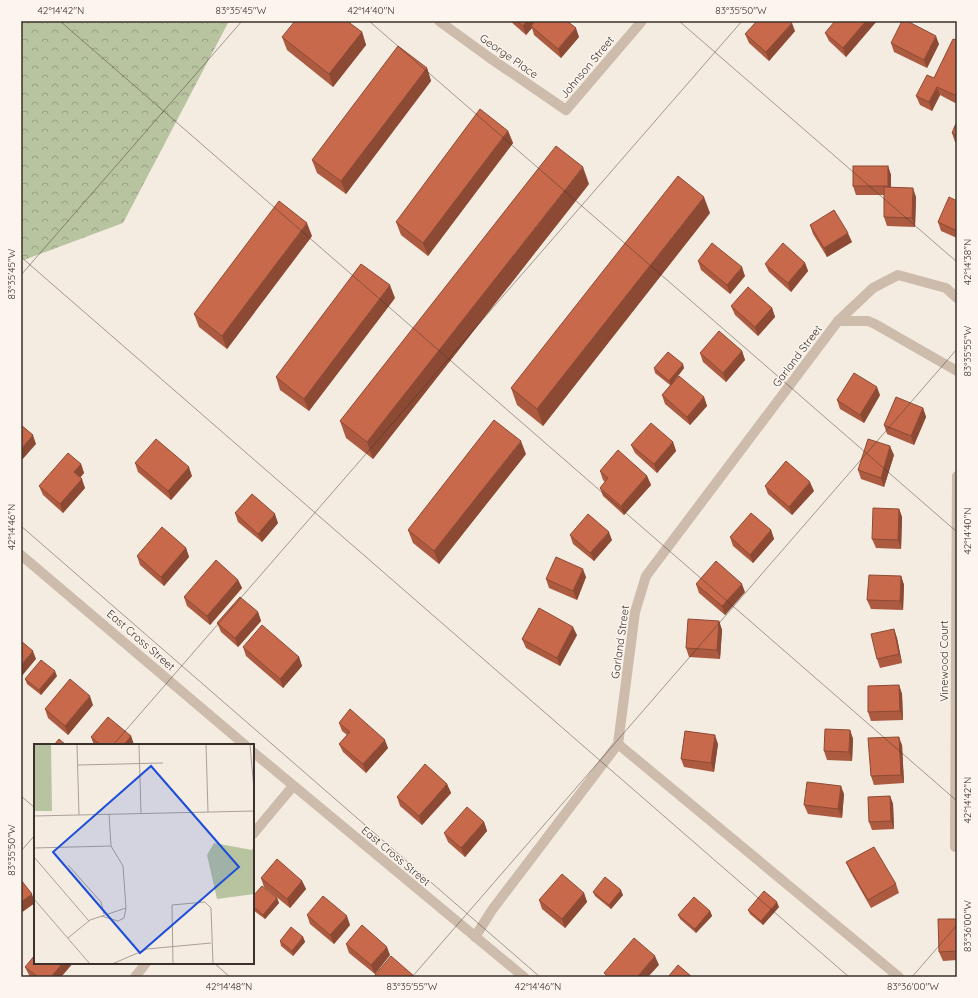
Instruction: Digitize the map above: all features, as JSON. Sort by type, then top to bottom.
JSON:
[{"type":"street","name":"George Place","points":[[439,21],[566,110]]},
{"type":"street","name":"Johnson Street","points":[[566,110],[642,21]]},
{"type":"street","name":"Garland Street","points":[[475,937],[492,910],[618,744],[635,612],[646,576],[838,321],[873,288],[898,275],[946,288],[957,298]]},
{"type":"street","points":[[838,321],[868,321],[875,324],[957,372]]},
{"type":"street","name":"Vinewood Court","points":[[955,847],[957,476]]},
{"type":"street","name":"East Cross Street","points":[[21,555],[244,744]]},
{"type":"street","points":[[618,744],[899,977]]},
{"type":"street","name":"East Cross Street","points":[[254,753],[524,977]]},
{"type":"street","points":[[254,833],[293,786]]},
{"type":"street","points":[[135,977],[145,964]]},
{"type":"green space","points":[[21,21],[229,21],[123,223],[24,260],[21,256]]},
{"type":"building","points":[[295,21],[347,21],[362,32],[329,74],[282,37]]},
{"type":"building","points":[[517,21],[527,21],[523,26]]},
{"type":"building","points":[[535,21],[567,21],[576,28],[558,49],[531,26]]},
{"type":"building","points":[[757,21],[790,21],[792,23],[766,52],[745,34]]},
{"type":"building","points":[[835,21],[866,21],[843,48],[825,33]]},
{"type":"building","points":[[902,21],[907,21],[936,36],[924,60],[891,43]]},
{"type":"building","points":[[953,39],[957,40],[957,96],[937,87],[929,102],[916,96],[927,75],[934,78]]},
{"type":"building","points":[[398,46],[427,68],[341,181],[312,160]]},
{"type":"building","points":[[480,109],[508,131],[423,243],[396,222]]},
{"type":"building","points":[[957,121],[957,136],[952,133]]},
{"type":"building","points":[[556,146],[583,167],[367,442],[340,421]]},
{"type":"building","points":[[853,166],[888,166],[888,186],[853,186]]},
{"type":"building","points":[[678,176],[704,197],[537,409],[511,388]]},
{"type":"building","points":[[884,187],[913,188],[912,218],[884,217]]},
{"type":"building","points":[[949,197],[957,201],[957,231],[938,222]]},
{"type":"building","points":[[279,201],[307,223],[222,336],[194,314]]},
{"type":"building","points":[[834,210],[848,233],[824,248],[810,225]]},
{"type":"building","points":[[712,243],[742,267],[727,285],[698,261]]},
{"type":"building","points":[[783,243],[805,263],[788,283],[765,264]]},
{"type":"building","points":[[361,264],[390,285],[304,399],[276,377]]},
{"type":"building","points":[[748,287],[772,308],[755,327],[731,306]]},
{"type":"building","points":[[719,331],[742,351],[723,373],[700,353]]},
{"type":"building","points":[[668,352],[683,364],[669,381],[654,368]]},
{"type":"building","points":[[854,373],[877,387],[860,415],[837,400]]},
{"type":"building","points":[[679,376],[704,397],[687,417],[662,395]]},
{"type":"building","points":[[896,397],[923,408],[911,436],[884,425]]},
{"type":"building","points":[[494,420],[521,441],[434,551],[408,530]]},
{"type":"building","points":[[651,423],[673,442],[654,464],[631,445]]},
{"type":"building","points":[[21,425],[33,435],[21,449]]},
{"type":"building","points":[[156,439],[189,467],[168,491],[135,463]]},
{"type":"building","points":[[868,439],[890,446],[881,478],[858,470]]},
{"type":"building","points":[[618,450],[647,476],[621,506],[600,488],[608,478],[600,471]]},
{"type":"building","points":[[68,453],[81,464],[74,472],[82,479],[60,504],[39,486]]},
{"type":"building","points":[[786,461],[810,482],[789,507],[765,486]]},
{"type":"building","points":[[252,494],[275,514],[258,534],[235,513]]},
{"type":"building","points":[[873,508],[899,509],[898,540],[872,539]]},
{"type":"building","points":[[751,513],[771,530],[750,555],[730,537]]},
{"type":"building","points":[[588,514],[609,532],[590,553],[570,535]]},
{"type":"building","points":[[162,527],[186,548],[161,577],[137,556]]},
{"type":"building","points":[[556,557],[583,569],[573,591],[546,579]]},
{"type":"building","points":[[216,560],[238,580],[207,616],[184,597]]},
{"type":"building","points":[[716,561],[742,584],[722,606],[696,584]]},
{"type":"building","points":[[869,575],[901,576],[900,601],[867,600]]},
{"type":"building","points":[[240,597],[258,612],[235,638],[217,623]]},
{"type":"building","points":[[539,608],[573,627],[557,658],[522,639]]},
{"type":"building","points":[[688,619],[719,621],[717,650],[686,648]]},
{"type":"building","points":[[262,625],[299,657],[280,679],[243,647]]},
{"type":"building","points":[[894,629],[899,654],[877,659],[871,634]]},
{"type":"building","points":[[21,641],[33,651],[21,665]]},
{"type":"building","points":[[41,660],[55,671],[39,690],[25,679]]},
{"type":"building","points":[[70,679],[90,696],[65,726],[45,709]]},
{"type":"building","points":[[899,685],[900,711],[868,712],[868,686]]},
{"type":"building","points":[[350,709],[385,740],[363,764],[339,744],[350,732],[339,723]]},
{"type":"building","points":[[108,717],[131,736],[125,744],[100,744],[91,737]]},
{"type":"building","points":[[825,729],[850,730],[849,752],[824,751]]},
{"type":"building","points":[[685,731],[715,735],[711,763],[681,759]]},
{"type":"building","points":[[899,737],[901,775],[871,776],[868,738]]},
{"type":"building","points":[[59,739],[65,744],[55,744]]},
{"type":"building","points":[[425,764],[447,784],[419,816],[397,797]]},
{"type":"building","points":[[807,782],[841,786],[838,809],[804,805]]},
{"type":"building","points":[[890,796],[891,821],[869,822],[868,797]]},
{"type":"building","points":[[467,807],[484,822],[461,848],[444,833]]},
{"type":"building","points":[[874,847],[896,884],[868,900],[846,862]]},
{"type":"building","points":[[277,859],[302,881],[287,899],[261,878]]},
{"type":"building","points":[[562,874],[584,893],[562,919],[539,900]]},
{"type":"building","points":[[605,877],[621,890],[609,905],[593,892]]},
{"type":"building","points":[[21,880],[32,894],[21,902]]},
{"type":"building","points":[[262,886],[277,898],[263,915],[254,907],[254,895]]},
{"type":"building","points":[[764,891],[777,902],[761,921],[748,910]]},
{"type":"building","points":[[323,896],[347,916],[330,935],[307,915]]},
{"type":"building","points":[[694,897],[710,911],[695,929],[678,915]]},
{"type":"building","points":[[938,919],[957,919],[957,951],[939,952]]},
{"type":"building","points":[[362,925],[387,947],[371,965],[346,944]]},
{"type":"building","points":[[291,927],[303,937],[292,951],[280,941]]},
{"type":"building","points":[[634,938],[655,956],[637,977],[608,977],[604,973]]},
{"type":"building","points":[[34,956],[34,964],[62,964],[51,977],[38,977],[25,967]]},
{"type":"building","points":[[391,956],[415,977],[378,977],[375,975]]},
{"type":"building","points":[[678,965],[692,977],[668,977]]}]
